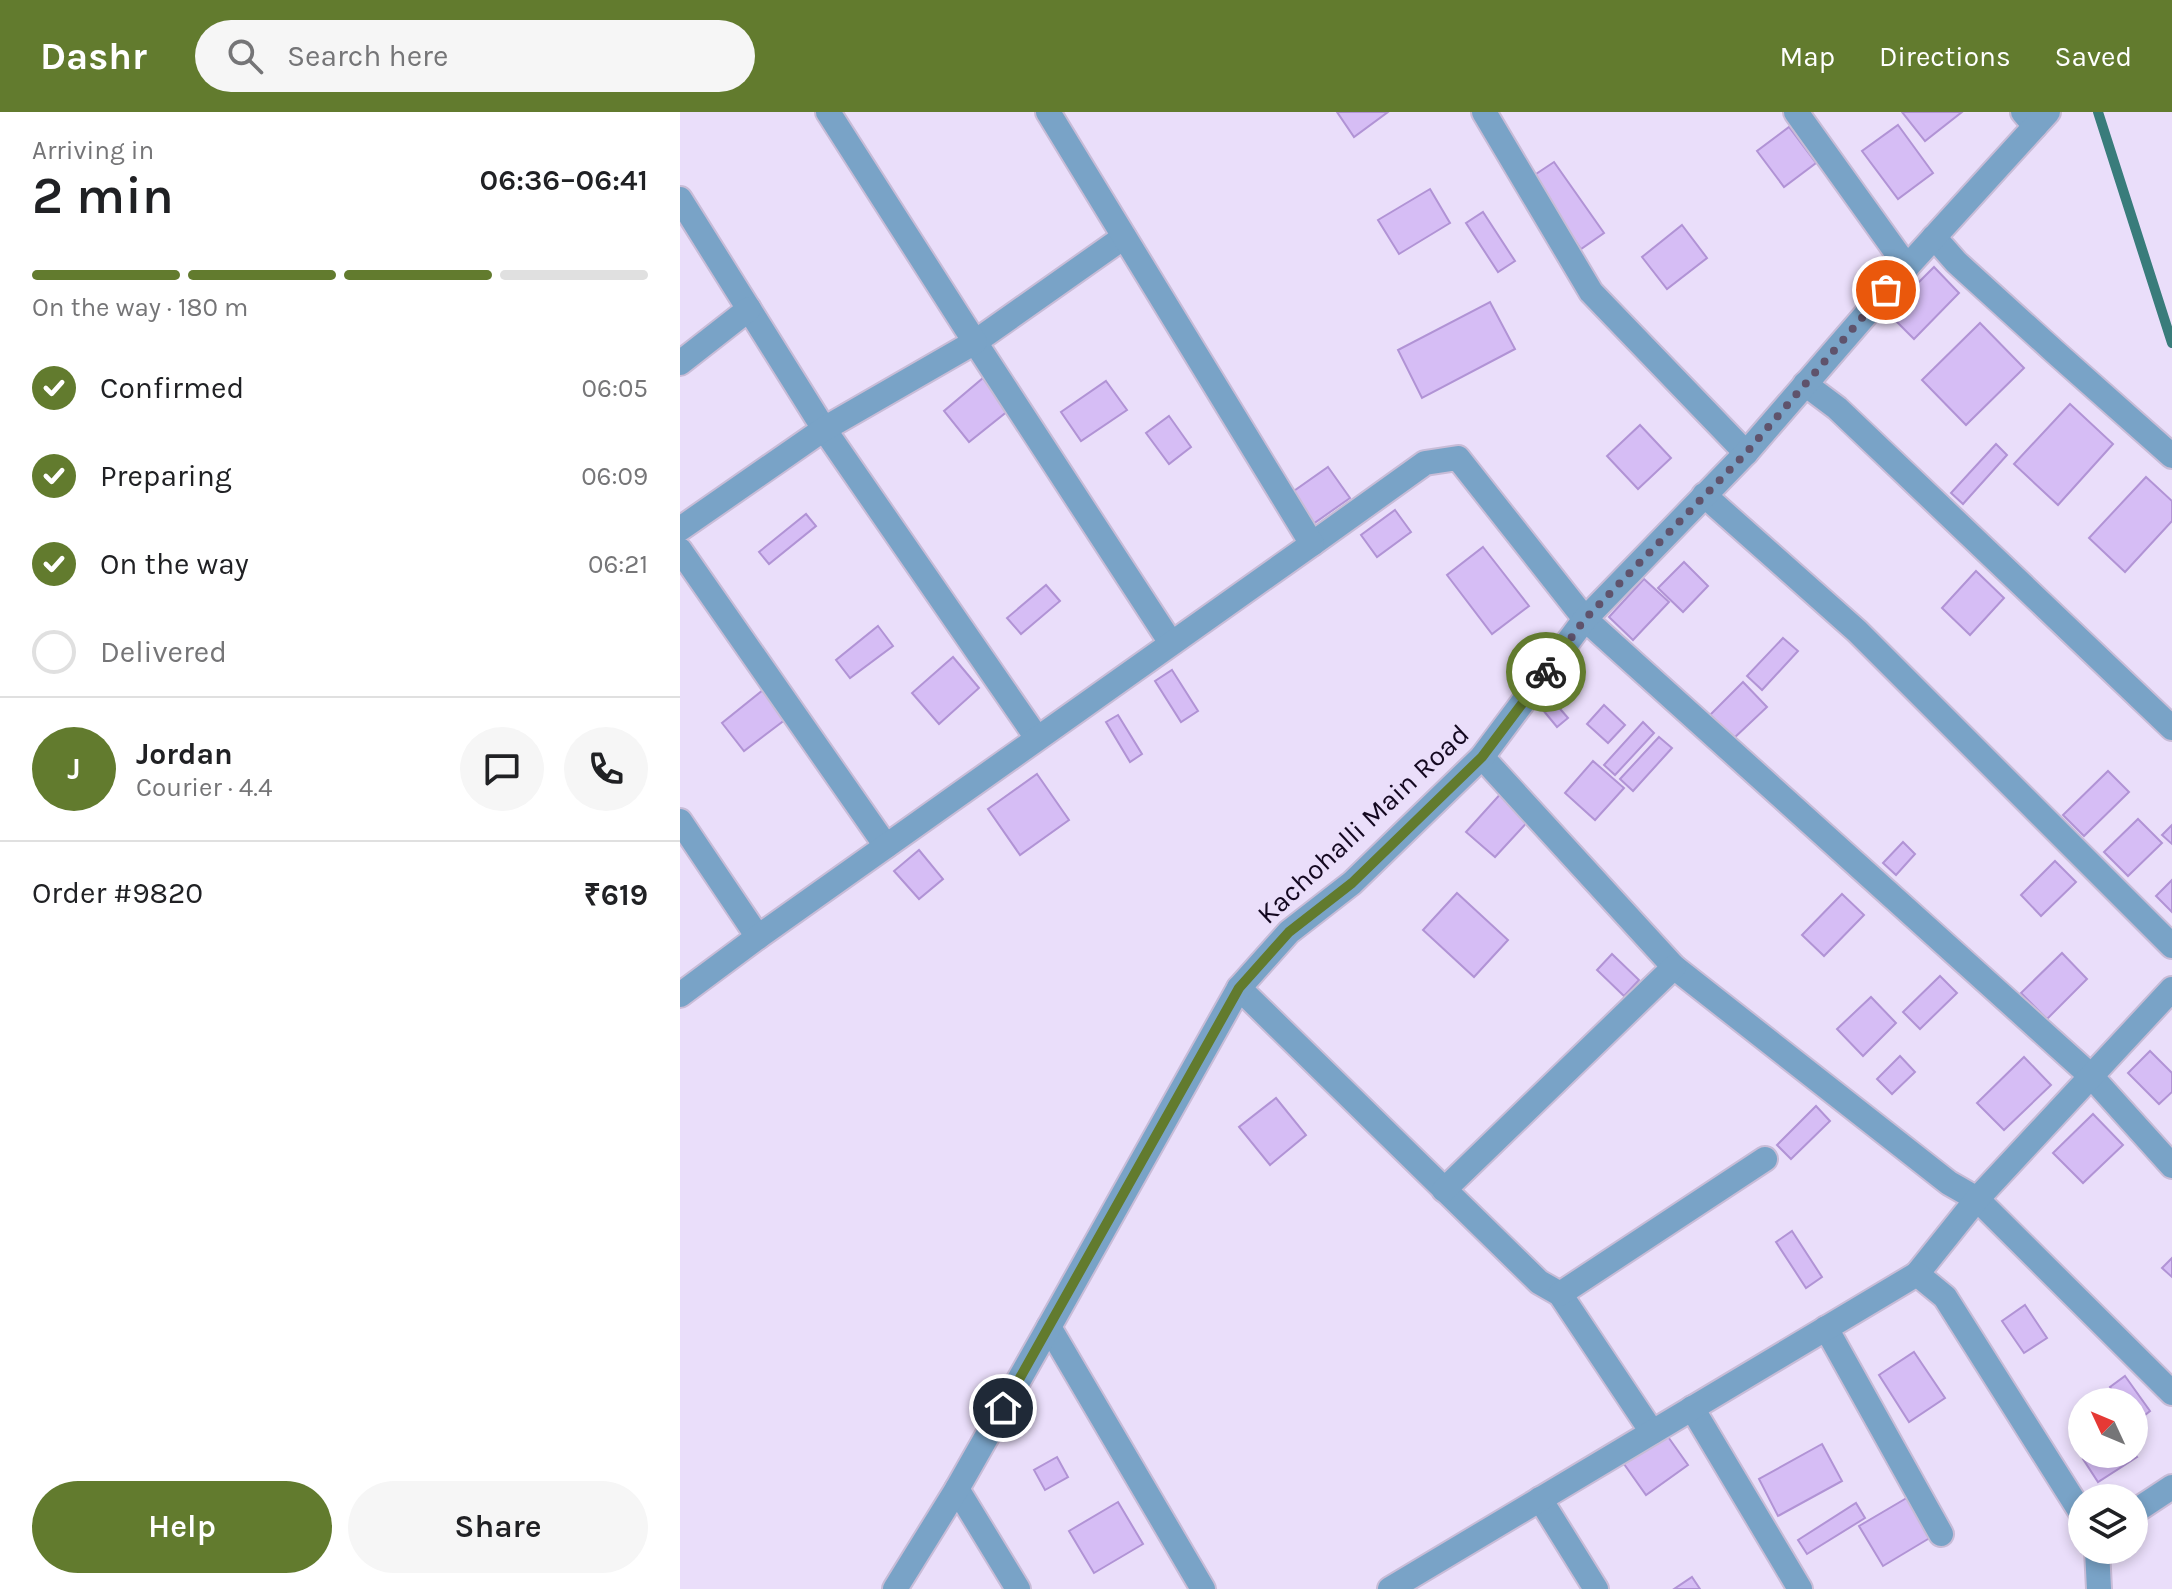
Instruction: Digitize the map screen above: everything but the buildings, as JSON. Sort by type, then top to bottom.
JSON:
[{"type":"street","points":[[828,112],[1171,643]]},
{"type":"street","points":[[1048,112],[1312,544]]},
{"type":"street","points":[[1484,112],[1591,292],[1746,453]]},
{"type":"street","points":[[1796,112],[1907,267]]},
{"type":"street","name":"Kachohalli Main Road","points":[[895,1589],[957,1489],[1239,988],[1289,932],[1352,883],[1482,757],[1585,619],[1746,453],[2035,117]]},
{"type":"street","points":[[680,199],[824,429],[1037,738]]},
{"type":"street","points":[[680,529],[824,429],[975,342],[1124,237]]},
{"type":"street","points":[[1934,237],[1967,272],[2162,434],[2172,456]]},
{"type":"street","points":[[680,363],[749,309]]},
{"type":"street","points":[[1805,384],[1837,408],[2172,728]]},
{"type":"street","points":[[680,995],[1425,463],[1458,458],[1585,619],[2091,1076],[2172,1166]]},
{"type":"street","points":[[1704,495],[1857,631],[2172,946]]},
{"type":"street","points":[[680,550],[886,846]]},
{"type":"street","points":[[1482,757],[1674,967],[1949,1183],[1977,1199],[2172,1393]]},
{"type":"street","points":[[680,821],[758,937]]},
{"type":"street","points":[[1444,1190],[1674,967]]},
{"type":"street","points":[[1239,988],[1539,1282],[1560,1294],[1652,1432]]},
{"type":"street","points":[[1403,1586],[1540,1499],[1917,1274],[1977,1199],[2172,989]]},
{"type":"street","points":[[1560,1294],[1765,1159]]},
{"type":"street","points":[[1917,1274],[1945,1297],[2068,1492]]},
{"type":"street","points":[[1049,1327],[1203,1589]]},
{"type":"street","points":[[1826,1328],[1941,1534]]},
{"type":"street","points":[[1692,1408],[1800,1589]]},
{"type":"street","points":[[2148,1503],[2172,1487]]},
{"type":"street","points":[[957,1489],[1018,1589]]},
{"type":"street","points":[[1540,1499],[1596,1589]]},
{"type":"street","points":[[2098,1564],[2099,1589]]},
{"type":"waterway","points":[[2098,112],[2172,343]]},
{"type":"way so far","points":[[1546,672],[1585,619],[1746,453],[1886,290]]},
{"type":"route","points":[[1003,1408],[1239,988],[1289,932],[1352,883],[1482,757],[1546,672]]}]
